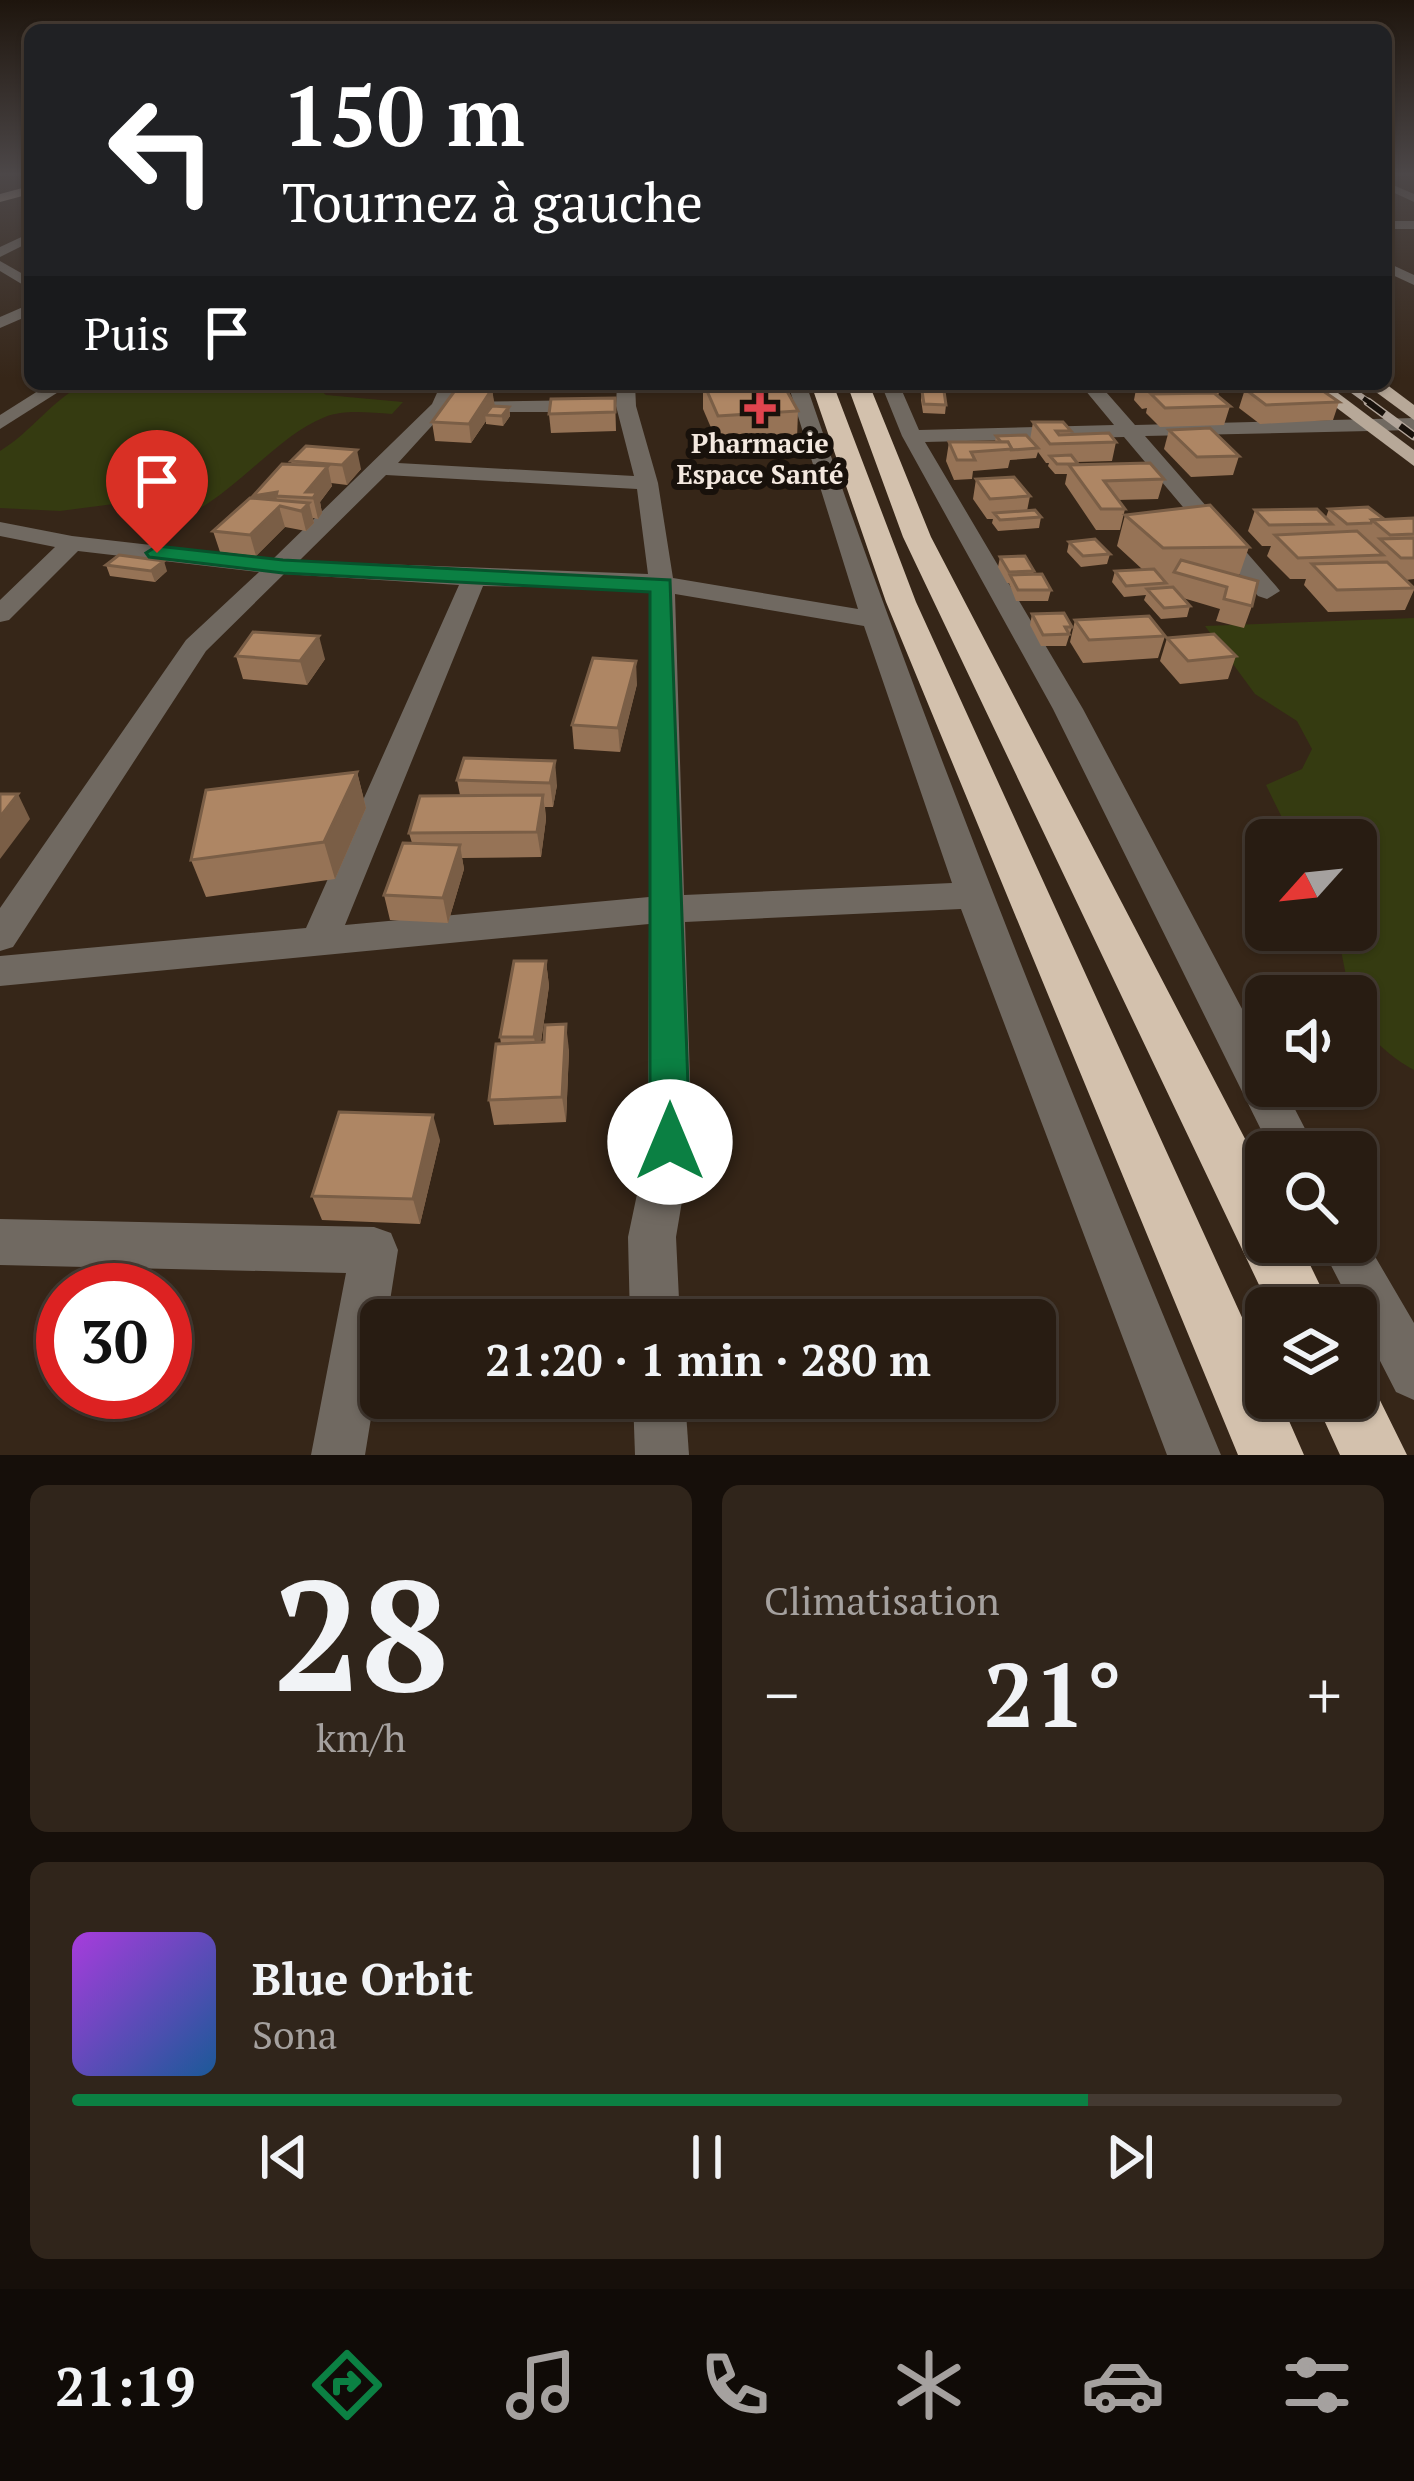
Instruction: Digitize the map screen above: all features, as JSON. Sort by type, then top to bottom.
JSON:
[{"type":"highway","points":[[825,390],[901,602],[1271,1455]]},
{"type":"highway","points":[[860,390],[916,537],[1245,1195]]},
{"type":"highway","points":[[1356,1419],[1374,1455]]},
{"type":"main road","points":[[1322,390],[1414,460]]},
{"type":"main road","points":[[1382,390],[1414,414]]},
{"type":"street","points":[[0,423],[52,390]]},
{"type":"street","points":[[0,937],[196,646],[382,468],[440,406],[447,390]]},
{"type":"street","points":[[799,390],[871,619],[1029,1048],[1194,1455]]},
{"type":"street","points":[[893,390],[912,436],[1068,709],[1284,1131]]},
{"type":"street","points":[[1094,390],[1267,591]]},
{"type":"street","points":[[440,406],[626,395],[647,483],[662,585],[670,1142],[652,1237],[654,1299]]},
{"type":"street","points":[[912,436],[1414,424]]},
{"type":"street","points":[[382,468],[647,483]]},
{"type":"street","points":[[0,529],[73,543],[283,566],[474,578],[638,580],[871,619]]},
{"type":"street","points":[[0,614],[73,543]]},
{"type":"street","points":[[318,944],[474,578]]},
{"type":"street","points":[[0,971],[669,909],[975,895]]},
{"type":"street","points":[[0,1242],[374,1250],[338,1455]]},
{"type":"street","points":[[1354,1263],[1414,1374]]},
{"type":"street","points":[[660,1419],[662,1455]]},
{"type":"green space","points":[[75,390],[320,390],[326,395],[403,402],[392,414],[350,412],[325,417],[280,445],[211,501],[164,522],[139,521],[138,510],[129,502],[60,511],[0,508],[0,451]]},
{"type":"green space","points":[[1414,618],[1414,1070],[1377,1042],[1377,975],[1346,975],[1341,951],[1377,951],[1377,819],[1283,819],[1266,785],[1302,769],[1312,749],[1297,721],[1255,694],[1205,626]]},
{"type":"building","points":[[455,390],[491,390],[469,424],[432,422]]},
{"type":"building","points":[[707,390],[786,390],[798,411],[718,416]]},
{"type":"building","points":[[1246,390],[1322,390],[1339,402],[1266,405]]},
{"type":"building","points":[[922,391],[944,391],[946,405],[924,404]]},
{"type":"building","points":[[1214,393],[1230,406],[1165,408],[1151,394]]},
{"type":"building","points":[[615,398],[615,412],[549,414],[551,399]]},
{"type":"building","points":[[492,406],[509,407],[502,416],[485,415]]},
{"type":"building","points":[[1033,422],[1063,422],[1071,431],[1056,431],[1059,435],[1109,433],[1116,442],[1050,444]]},
{"type":"building","points":[[1210,428],[1239,456],[1197,457],[1169,430]]},
{"type":"building","points":[[1026,435],[1038,448],[1011,450],[1008,442],[996,436]]},
{"type":"building","points":[[949,442],[1008,442],[1012,449],[971,452],[975,460],[957,460]]},
{"type":"building","points":[[306,446],[357,450],[342,465],[291,461]]},
{"type":"building","points":[[1071,455],[1078,464],[1057,464],[1050,456]]},
{"type":"building","points":[[1150,463],[1164,479],[1104,481],[1125,509],[1101,509],[1069,465]]},
{"type":"building","points":[[282,464],[328,466],[306,492],[317,492],[313,498],[276,496],[277,492],[253,496]]},
{"type":"building","points":[[1014,477],[1030,496],[990,499],[976,479]]},
{"type":"building","points":[[250,498],[309,503],[301,511],[280,506],[250,535],[213,531]]},
{"type":"building","points":[[1210,505],[1249,547],[1163,548],[1125,515]]},
{"type":"building","points":[[1368,507],[1384,519],[1347,524],[1329,509]]},
{"type":"building","points":[[1317,509],[1332,524],[1269,525],[1255,510]]},
{"type":"building","points":[[1035,510],[1041,517],[1000,520],[994,513]]},
{"type":"building","points":[[1414,518],[1414,534],[1390,535],[1372,520]]},
{"type":"building","points":[[1357,531],[1383,555],[1298,558],[1275,535]]},
{"type":"building","points":[[1414,538],[1414,558],[1401,558],[1380,539]]},
{"type":"building","points":[[1095,539],[1110,554],[1083,556],[1069,542]]},
{"type":"building","points":[[119,555],[164,561],[151,571],[106,565]]},
{"type":"building","points":[[1025,556],[1034,571],[1009,572],[1000,557]]},
{"type":"building","points":[[1181,560],[1258,581],[1252,606],[1224,599],[1227,587],[1174,572]]},
{"type":"building","points":[[1387,562],[1414,588],[1337,590],[1312,564]]},
{"type":"building","points":[[1154,569],[1166,583],[1126,586],[1115,571]]},
{"type":"building","points":[[1042,574],[1051,590],[1018,590],[1010,575]]},
{"type":"building","points":[[1173,587],[1190,606],[1164,608],[1147,589]]},
{"type":"building","points":[[1064,613],[1072,627],[1065,627],[1069,634],[1043,635],[1032,614]]},
{"type":"building","points":[[1149,616],[1165,636],[1089,640],[1075,620]]},
{"type":"building","points":[[253,632],[319,636],[300,661],[236,656]]},
{"type":"building","points":[[1214,634],[1236,656],[1188,661],[1167,638]]},
{"type":"building","points":[[593,658],[636,661],[618,728],[572,725]]},
{"type":"building","points":[[464,758],[555,761],[550,783],[457,780]]},
{"type":"building","points":[[357,772],[324,842],[191,860],[206,790]]},
{"type":"building","points":[[0,794],[18,794],[0,817]]},
{"type":"building","points":[[543,795],[537,832],[409,833],[420,796]]},
{"type":"building","points":[[403,843],[460,845],[443,898],[384,895]]},
{"type":"building","points":[[514,961],[546,961],[534,1037],[500,1037]]},
{"type":"building","points":[[566,1024],[562,1097],[489,1100],[496,1044],[544,1042],[545,1025]]},
{"type":"building","points":[[339,1112],[433,1115],[413,1199],[312,1196]]},
{"type":"railway","points":[[1352,390],[1373,405]]},
{"type":"railway","points":[[1368,402],[1414,436]]},
{"type":"place","name":"Pharmacie Espace Santé","points":[[760,408]]},
{"type":"route","points":[[157,553],[283,566],[474,578],[638,580],[662,585],[670,1142]]}]
